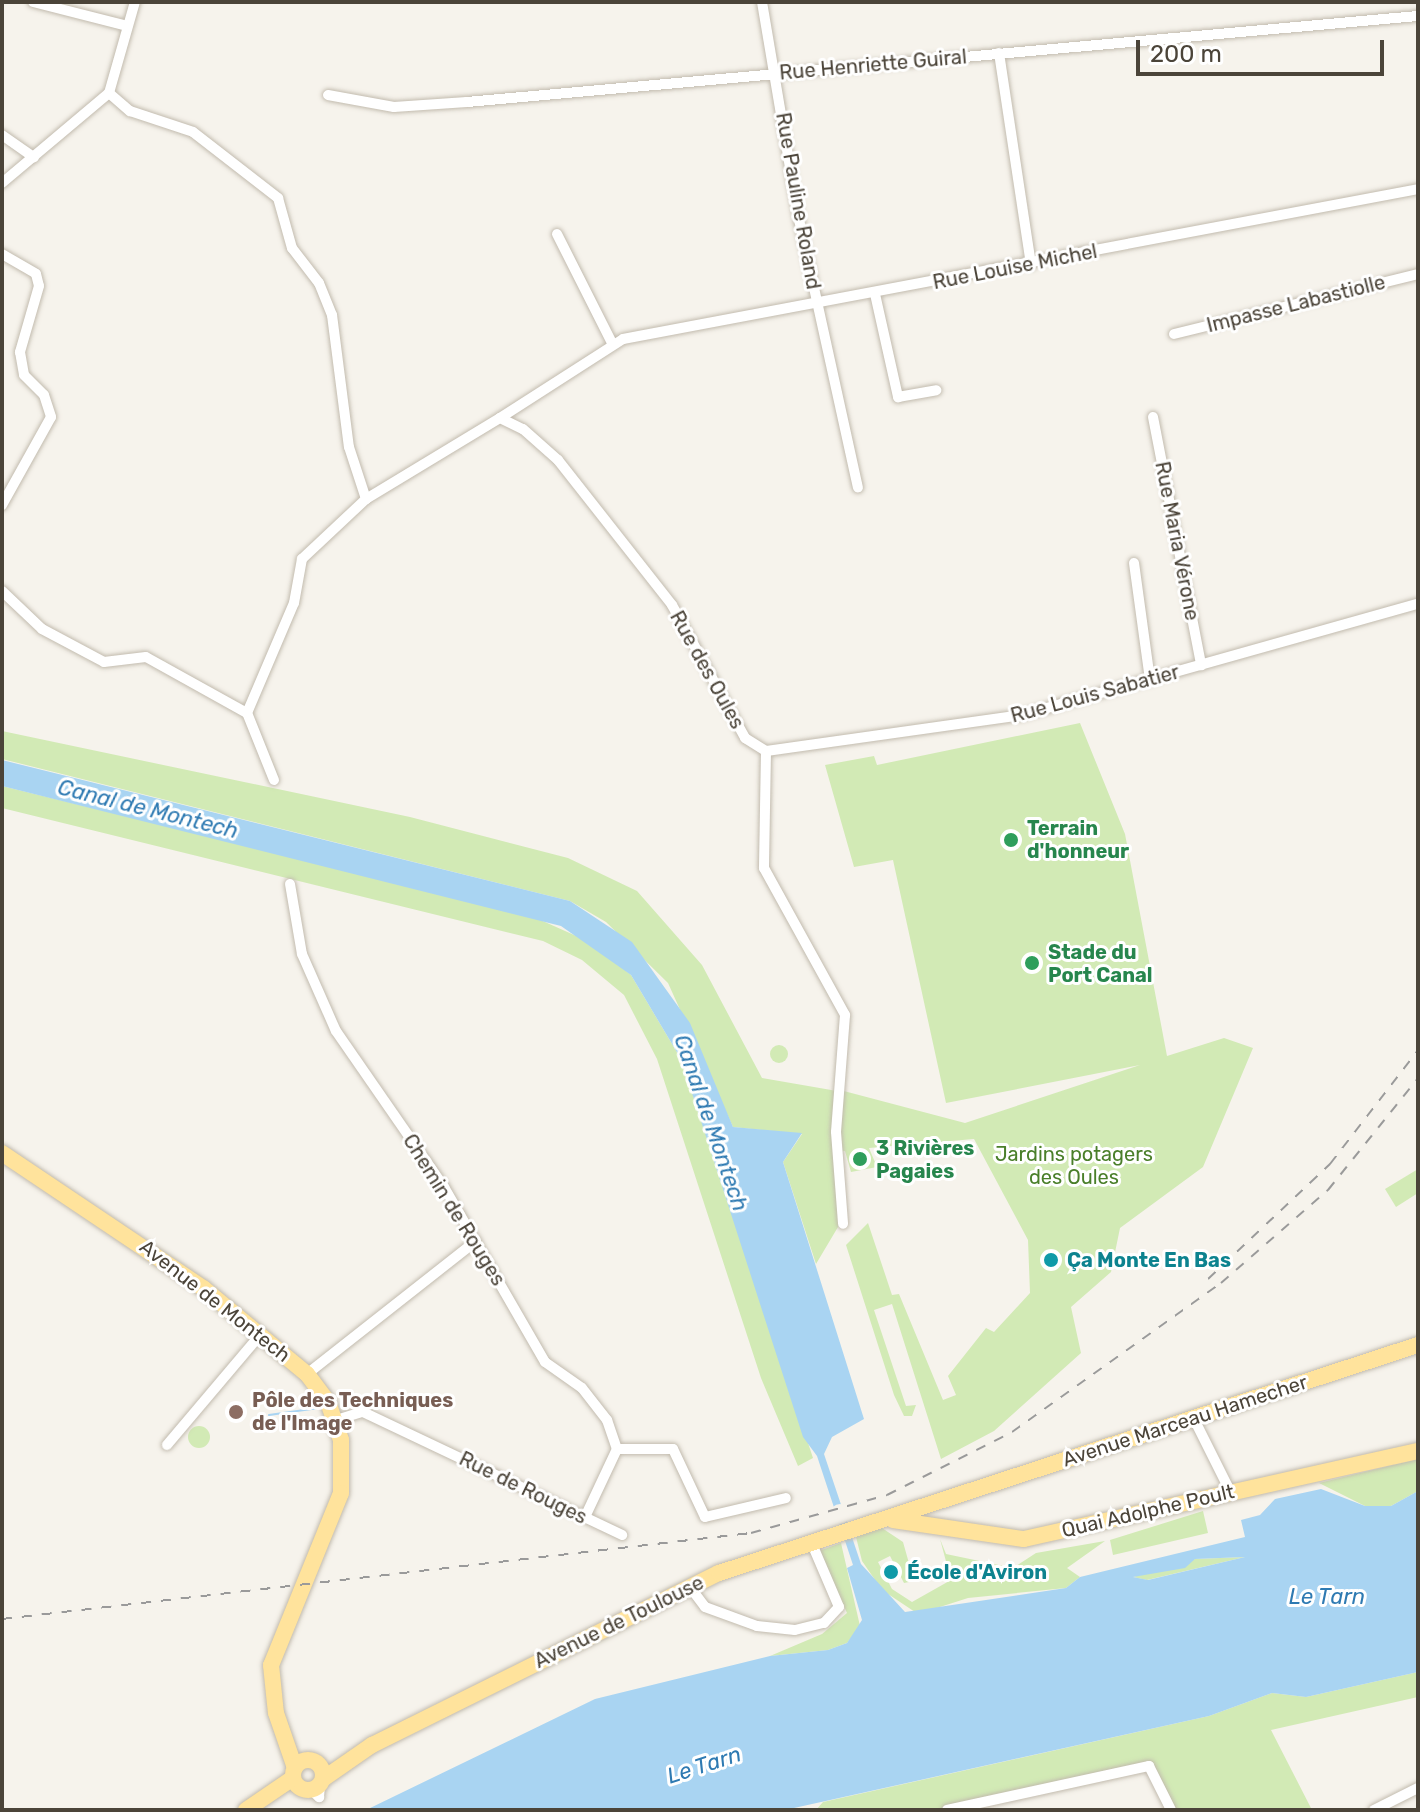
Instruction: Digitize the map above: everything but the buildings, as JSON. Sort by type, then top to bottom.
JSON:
[{"type":"main road","name":"Avenue de Montech","points":[[2,1153],[142,1242],[260,1335],[307,1374],[336,1420],[341,1493],[272,1654],[281,1731],[309,1777]]},
{"type":"main road","name":"Avenue Marceau Hamecher","points":[[875,1521],[1418,1345]]},
{"type":"main road","name":"Quai Adolphe Poult","points":[[875,1521],[947,1525],[1024,1539],[1418,1451]]},
{"type":"main road","points":[[947,1525],[938,1517],[939,1504],[951,1496]]},
{"type":"main road","name":"Avenue de Toulouse","points":[[252,1807],[690,1587],[846,1534],[875,1521]]},
{"type":"street","points":[[33,2],[127,26]]},
{"type":"street","points":[[2,183],[109,93],[135,2]]},
{"type":"street","name":"Rue Pauline Roland","points":[[762,2],[818,306],[858,487]]},
{"type":"street","name":"Rue Henriette Guiral","points":[[328,95],[394,107],[1418,16]]},
{"type":"street","points":[[999,53],[1031,265]]},
{"type":"street","points":[[109,93],[130,111],[193,132],[278,198],[292,248],[319,283],[332,315],[349,447],[366,499]]},
{"type":"street","points":[[2,135],[34,157]]},
{"type":"street","name":"Rue Louise Michel","points":[[500,418],[612,343],[1418,189]]},
{"type":"street","points":[[557,234],[612,343]]},
{"type":"street","points":[[2,254],[36,274],[20,352],[24,375],[44,395],[51,417],[2,505]]},
{"type":"street","name":"Impasse Labastiolle","points":[[1174,334],[1418,274]]},
{"type":"street","points":[[875,294],[898,397],[936,390]]},
{"type":"street","name":"Rue Maria Vérone","points":[[1153,417],[1201,665]]},
{"type":"street","points":[[247,713],[294,603],[302,559],[366,499],[500,418]]},
{"type":"street","name":"Rue des Oules","points":[[500,418],[540,442],[619,535],[672,605],[745,738],[766,751]]},
{"type":"street","points":[[1134,563],[1150,680]]},
{"type":"street","points":[[2,591],[42,629],[104,662],[146,657],[247,713],[274,780]]},
{"type":"street","name":"Rue Louis Sabatier","points":[[766,751],[941,731],[1150,680],[1418,604]]},
{"type":"street","points":[[766,751],[760,759],[764,868],[844,1008],[836,1132],[843,1224]]},
{"type":"street","name":"Chemin de Rouges","points":[[290,884],[317,997],[476,1241],[545,1362],[596,1403],[617,1449]]},
{"type":"street","points":[[307,1374],[476,1241]]},
{"type":"street","points":[[167,1445],[260,1335]]},
{"type":"street","name":"Rue de Rouges","points":[[336,1420],[363,1412],[622,1535]]},
{"type":"street","points":[[1194,1419],[1231,1493]]},
{"type":"street","points":[[585,1517],[617,1449],[673,1449],[705,1517],[786,1498]]},
{"type":"street","points":[[690,1587],[705,1607],[757,1626],[795,1630],[824,1623],[839,1607],[812,1544]]},
{"type":"street","points":[[947,1810],[1149,1766],[1171,1810]]},
{"type":"street","points":[[1374,1810],[1418,1788]]},
{"type":"green space","name":"Jardins potagers des Oules","points":[[1080,723],[1125,834],[1167,1056],[1224,1038],[1253,1048],[1203,1167],[1120,1228],[1111,1272],[1071,1307],[1081,1353],[994,1431],[941,1459],[892,1304],[874,1310],[906,1406],[916,1405],[912,1416],[904,1416],[894,1395],[846,1245],[868,1223],[892,1295],[899,1294],[943,1400],[956,1395],[948,1376],[986,1328],[994,1332],[1030,1293],[1028,1240],[974,1139],[869,1148],[877,1167],[851,1172],[845,1151],[836,1152],[840,1090],[965,1123],[1140,1065],[946,1103],[893,860],[854,867],[825,765],[874,756],[877,765]]},
{"type":"green space","points":[[2,731],[410,817],[568,858],[637,891],[702,965],[762,1078],[837,1091],[838,1227],[816,1264],[783,1162],[802,1134],[733,1127],[668,983],[606,922],[570,901],[2,759]]},
{"type":"green space","points":[[2,786],[527,914],[592,943],[631,975],[681,1059],[813,1458],[798,1466],[761,1378],[657,1059],[624,995],[582,960],[543,941],[2,808]]},
{"type":"green space","points":[[779,1045],[788,1054],[779,1063],[770,1054]]},
{"type":"green space","points":[[1418,1169],[1418,1193],[1396,1207],[1385,1189]]},
{"type":"green space","points":[[199,1426],[207,1429],[210,1437],[207,1445],[199,1448],[191,1445],[188,1437],[191,1429]]},
{"type":"green space","points":[[1418,1459],[1418,1491],[1391,1506],[1365,1506],[1319,1483]]},
{"type":"green space","points":[[1203,1511],[1208,1533],[1113,1555],[1110,1540]]},
{"type":"green space","points":[[882,1528],[903,1542],[914,1581],[904,1583],[890,1556],[878,1562],[892,1589],[912,1602],[951,1580],[940,1539],[946,1554],[1013,1568],[1036,1553],[1105,1541],[1067,1568],[1080,1577],[1066,1588],[968,1598],[918,1614],[882,1590],[862,1561],[856,1537]]},
{"type":"green space","points":[[841,1543],[860,1626],[847,1643],[828,1650],[770,1656],[822,1634],[847,1613],[819,1551]]},
{"type":"green space","points":[[1245,1557],[1147,1580],[1133,1577],[1195,1559]]},
{"type":"green space","points":[[1418,1672],[1418,1697],[1271,1730],[1312,1810],[1171,1810],[1149,1766],[947,1810],[816,1810],[823,1802],[1209,1716],[1272,1693],[1306,1697]]},
{"type":"water","name":"Le Tarn","points":[[2,760],[570,901],[632,942],[690,1023],[733,1127],[802,1133],[783,1162],[864,1419],[832,1437],[824,1454],[861,1564],[905,1612],[1066,1588],[1080,1577],[1245,1537],[1241,1520],[1260,1515],[1275,1499],[1321,1489],[1365,1506],[1391,1506],[1418,1491],[1418,1672],[1306,1697],[1272,1693],[1209,1716],[785,1810],[366,1810],[595,1699],[770,1656],[828,1650],[847,1643],[862,1620],[847,1568],[853,1565],[817,1456],[803,1437],[681,1059],[631,975],[561,926],[2,786]],"holes":[[[1245,1557],[1148,1580],[1133,1577],[1185,1568],[1195,1559]]]},
{"type":"pier","points":[[840,1504],[847,1507],[850,1514],[847,1521],[840,1524],[833,1521],[830,1514],[833,1507]]},
{"type":"waterway","points":[[269,1415],[319,1408]]},
{"type":"railway","points":[[1208,1279],[1330,1164],[1418,1050]]},
{"type":"railway","points":[[2,1619],[751,1533],[887,1495],[1012,1432],[1221,1283],[1328,1190],[1418,1078]]},
{"type":"place","name":"Terrain d'honneur","points":[[1011,840]]},
{"type":"place","name":"Stade du Port Canal","points":[[1032,963]]},
{"type":"place","name":"3 Rivières Pagaies","points":[[860,1159]]},
{"type":"place","name":"Ça Monte En Bas","points":[[1051,1260]]},
{"type":"place","name":"Pôle des Techniques de l'Image","points":[[236,1412]]},
{"type":"place","name":"École d'Aviron","points":[[891,1572]]},
{"type":"water label","name":"Canal de Montech","points":[[148,809]]},
{"type":"water label","name":"Canal de Montech","points":[[711,1123]]}]
